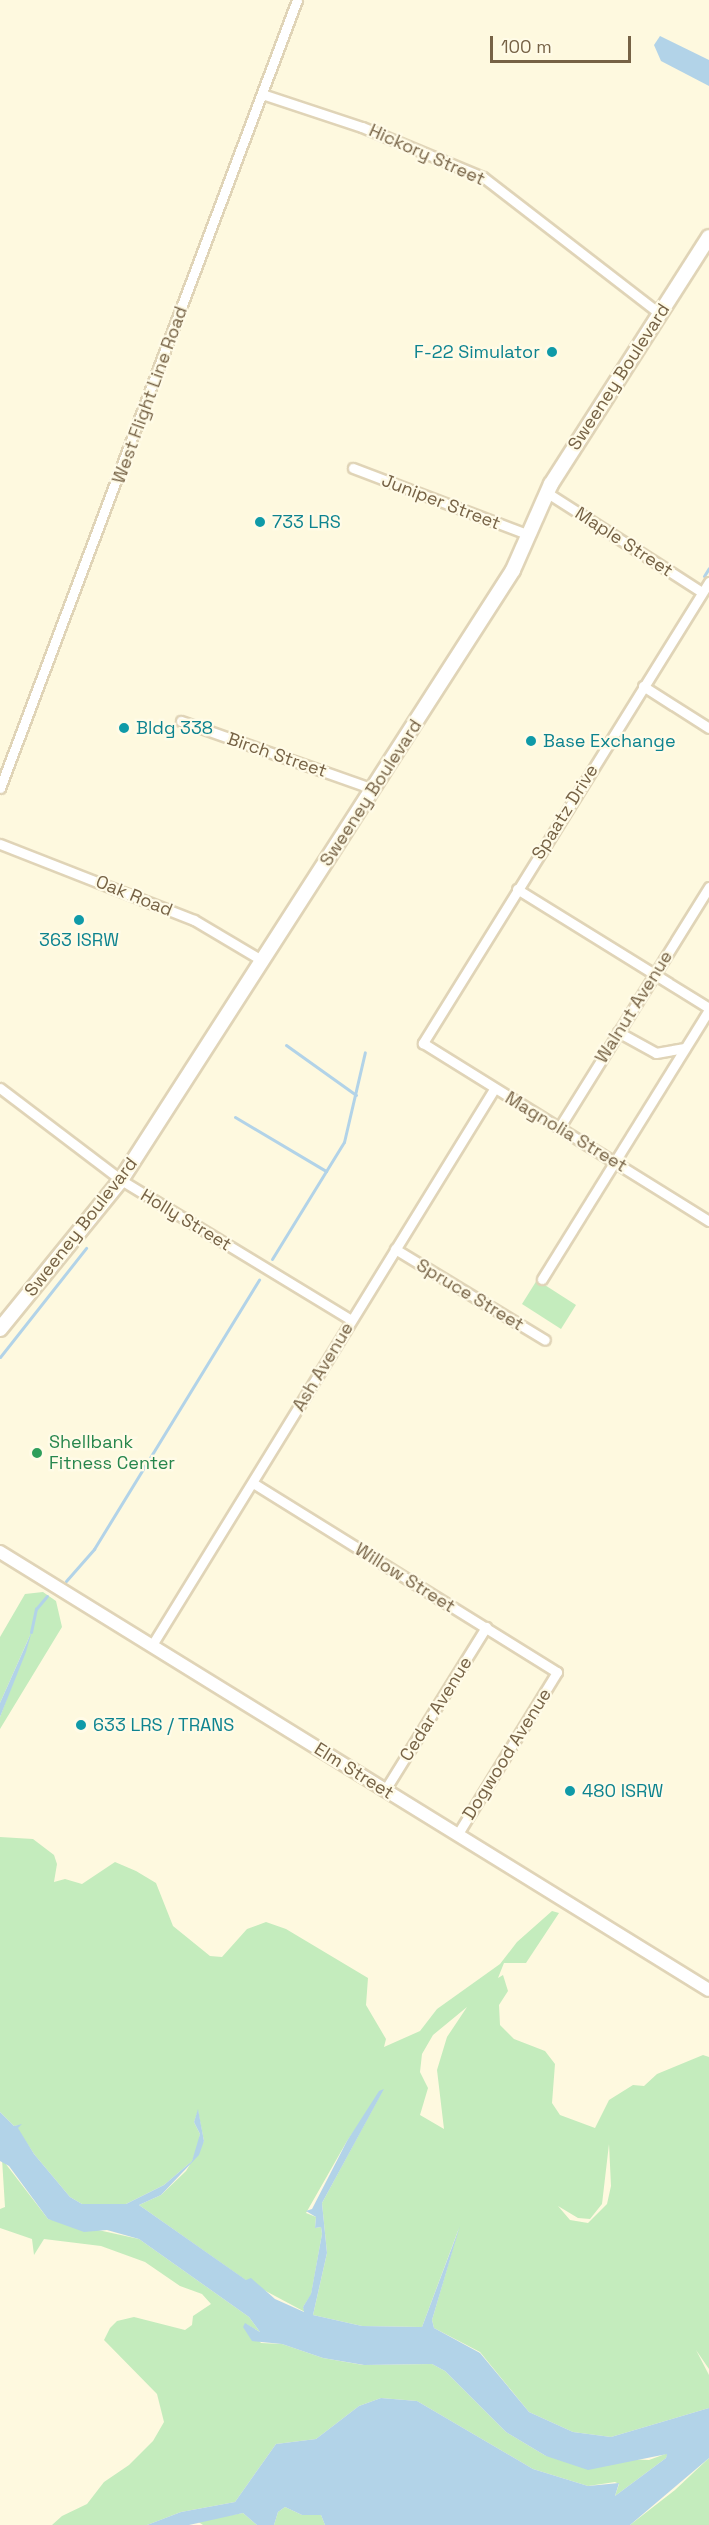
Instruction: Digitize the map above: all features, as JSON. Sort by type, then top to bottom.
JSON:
[{"type":"main road","name":"Sweeney Boulevard","points":[[0,1329],[121,1180],[513,570],[546,492],[709,237]]},
{"type":"street","name":"West Flight Line Road","points":[[0,788],[297,0]]},
{"type":"street","name":"Hickory Street","points":[[262,94],[363,127],[483,177],[660,314]]},
{"type":"street","name":"Juniper Street","points":[[353,468],[529,535]]},
{"type":"street","name":"Maple Street","points":[[546,492],[702,592]]},
{"type":"street","name":"Spaatz Drive","points":[[423,1043],[709,582]]},
{"type":"street","points":[[643,686],[709,728]]},
{"type":"street","name":"Birch Street","points":[[181,721],[373,789]]},
{"type":"street","name":"Oak Road","points":[[0,844],[194,920],[263,961]]},
{"type":"street","name":"Walnut Avenue","points":[[559,1128],[709,887]]},
{"type":"street","points":[[517,889],[709,1009],[542,1279]]},
{"type":"street","points":[[618,1032],[656,1053],[685,1048]]},
{"type":"street","name":"Magnolia Street","points":[[423,1043],[709,1221]]},
{"type":"street","name":"Holly Street","points":[[0,1088],[121,1180],[351,1320]]},
{"type":"street","name":"Ash Avenue","points":[[152,1645],[494,1089]]},
{"type":"street","name":"Spruce Street","points":[[395,1249],[545,1340]]},
{"type":"street","name":"Willow Street","points":[[253,1483],[557,1672]]},
{"type":"street","name":"Elm Street","points":[[0,1552],[709,1990]]},
{"type":"street","name":"Cedar Avenue","points":[[385,1790],[486,1627]]},
{"type":"street","name":"Dogwood Avenue","points":[[457,1835],[557,1672]]},
{"type":"green space","points":[[537,1280],[576,1305],[561,1329],[522,1304]]},
{"type":"green space","points":[[43,1592],[56,1601],[62,1627],[0,1729],[0,1717],[31,1633],[0,1703],[0,1637],[25,1594]]},
{"type":"green space","points":[[0,1837],[33,1839],[54,1855],[57,1864],[54,1882],[65,1879],[82,1884],[115,1862],[136,1871],[156,1883],[173,1926],[210,1956],[222,1957],[247,1929],[266,1922],[286,1929],[368,1978],[366,2005],[386,2039],[384,2047],[420,2031],[437,2009],[500,1964],[517,1942],[552,1911],[559,1913],[526,1963],[504,1963],[498,1978],[503,1975],[508,1991],[499,2005],[500,2025],[514,2039],[545,2051],[555,2064],[552,2103],[560,2115],[595,2128],[609,2100],[633,2085],[644,2086],[657,2074],[703,2055],[709,2057],[709,2369],[696,2350],[709,2375],[709,2408],[611,2437],[573,2432],[529,2412],[480,2352],[434,2328],[432,2320],[459,2228],[422,2327],[362,2326],[313,2315],[327,2253],[322,2203],[383,2090],[347,2141],[306,2213],[316,2217],[315,2228],[321,2227],[322,2234],[311,2295],[303,2307],[305,2312],[247,2281],[139,2205],[161,2195],[186,2171],[192,2161],[164,2185],[126,2204],[82,2204],[70,2197],[34,2154],[17,2128],[20,2125],[14,2126],[0,2112]],"holes":[[[467,2007],[447,2037],[437,2070],[444,2129],[420,2115],[428,2088],[420,2072],[422,2054],[433,2035]],[[198,2111],[204,2141],[192,2161],[200,2134],[194,2122]],[[609,2144],[611,2186],[607,2204],[588,2223],[570,2220],[558,2206],[578,2218],[590,2219],[602,2204]]]},
{"type":"green space","points":[[2,2159],[48,2219],[139,2239],[249,2317],[260,2332],[246,2324],[261,2343],[282,2344],[323,2358],[363,2365],[432,2364],[445,2371],[506,2432],[546,2456],[649,2460],[668,2453],[666,2458],[615,2496],[619,2484],[615,2482],[588,2486],[533,2469],[417,2401],[381,2398],[359,2406],[316,2439],[276,2444],[235,2502],[181,2512],[147,2525],[52,2525],[62,2516],[87,2504],[104,2482],[129,2465],[153,2441],[164,2422],[157,2394],[104,2340],[110,2328],[117,2321],[134,2317],[185,2330],[192,2325],[193,2316],[211,2304],[202,2294],[180,2286],[145,2262],[101,2246],[44,2239],[34,2255],[32,2239],[0,2228],[0,2209],[5,2207]]},
{"type":"green space","points":[[709,2458],[709,2525],[630,2525],[675,2490]]},
{"type":"green space","points":[[285,2507],[302,2515],[321,2515],[325,2525],[274,2525],[278,2512]]},
{"type":"green space","points":[[243,2513],[257,2525],[203,2525],[197,2521]]},
{"type":"water","points":[[660,36],[709,60],[709,86],[661,61],[654,45]]},
{"type":"water","points":[[32,1631],[26,1652],[0,1717],[0,1703]]},
{"type":"water","points":[[384,2089],[322,2203],[327,2253],[313,2315],[362,2326],[422,2327],[460,2226],[432,2320],[434,2328],[480,2353],[529,2412],[573,2432],[611,2437],[709,2408],[709,2458],[630,2525],[325,2525],[321,2515],[302,2515],[285,2507],[278,2512],[274,2525],[257,2525],[243,2513],[189,2525],[147,2525],[181,2512],[235,2502],[276,2444],[316,2439],[359,2406],[381,2398],[417,2401],[533,2469],[588,2486],[619,2483],[615,2496],[666,2458],[667,2454],[588,2470],[546,2456],[506,2432],[445,2371],[432,2364],[364,2365],[323,2358],[282,2344],[252,2341],[243,2327],[245,2323],[260,2332],[249,2317],[139,2239],[107,2230],[84,2232],[48,2219],[9,2166],[0,2161],[0,2112],[14,2126],[22,2124],[18,2128],[34,2154],[70,2197],[82,2204],[126,2204],[164,2185],[192,2161],[200,2134],[194,2122],[198,2109],[204,2141],[199,2155],[161,2195],[139,2205],[246,2280],[251,2278],[275,2299],[304,2312],[303,2307],[311,2294],[322,2234],[321,2227],[315,2228],[316,2217],[306,2211],[312,2209],[347,2141],[379,2091]]},
{"type":"waterway","points":[[704,576],[709,568]]},
{"type":"waterway","points":[[286,1045],[356,1095]]},
{"type":"waterway","points":[[272,1259],[344,1142],[365,1052]]},
{"type":"waterway","points":[[235,1117],[326,1171]]},
{"type":"waterway","points":[[0,1357],[86,1248]]},
{"type":"waterway","points":[[66,1581],[94,1549],[259,1280]]},
{"type":"waterway","points":[[31,1632],[36,1609],[47,1596]]},
{"type":"place","name":"F-22 Simulator","points":[[552,352]]},
{"type":"place","name":"733 LRS","points":[[260,522]]},
{"type":"place","name":"Bldg 338","points":[[124,728]]},
{"type":"place","name":"Base Exchange","points":[[531,741]]},
{"type":"place","name":"363 ISRW","points":[[79,920]]},
{"type":"place","name":"Shellbank Fitness Center","points":[[37,1453]]},
{"type":"place","name":"633 LRS / TRANS","points":[[81,1725]]},
{"type":"place","name":"480 ISRW","points":[[570,1791]]}]
